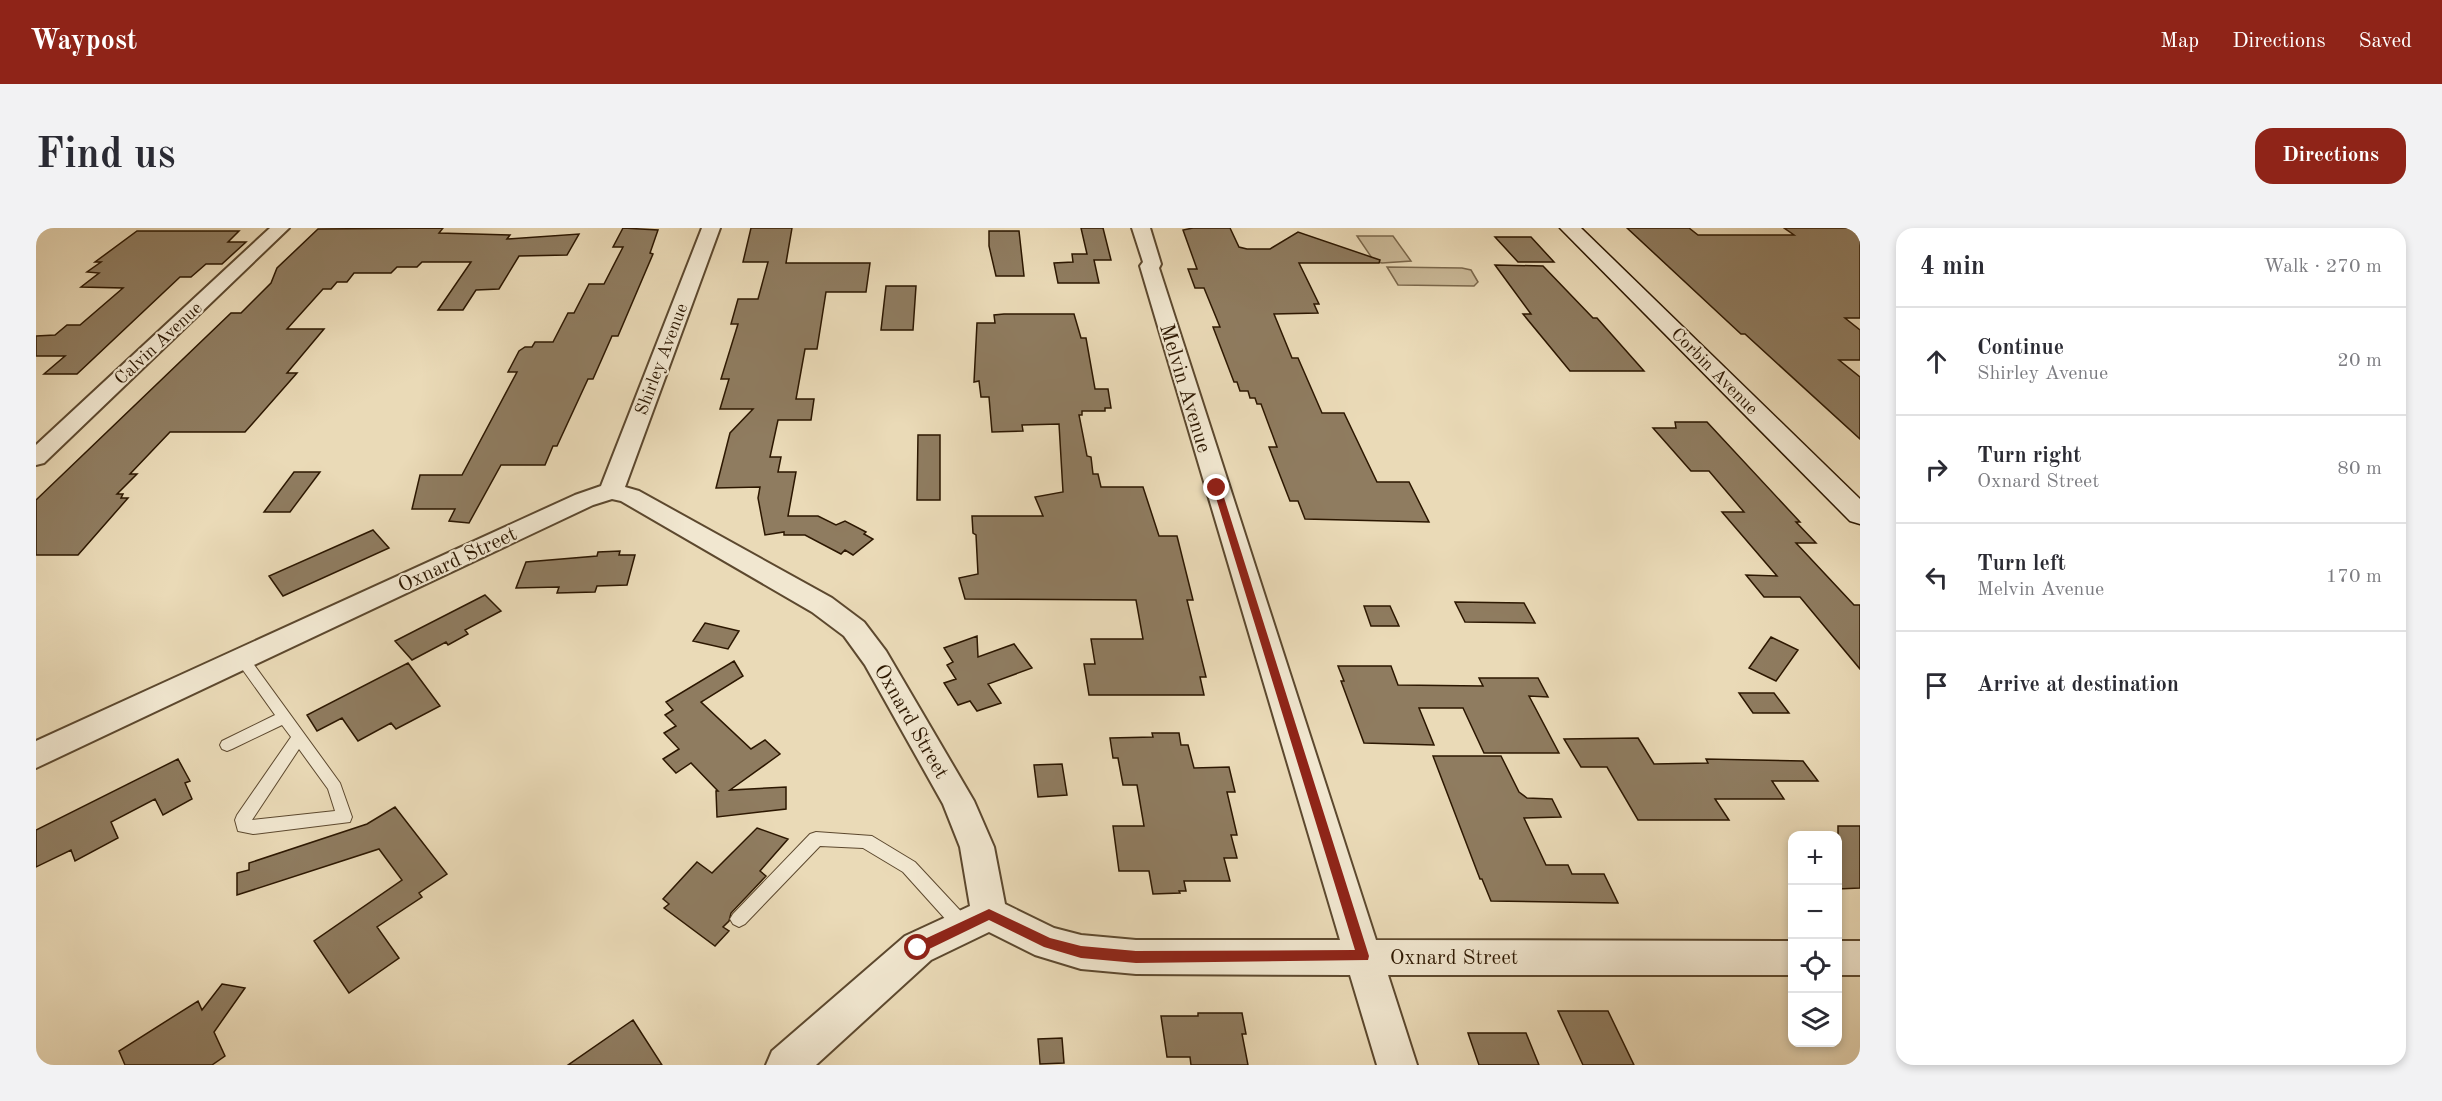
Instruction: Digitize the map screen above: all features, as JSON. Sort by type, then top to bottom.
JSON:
[{"type":"main road","name":"Corbin Avenue","points":[[1570,228],[1860,515]]},
{"type":"street","name":"Calvin Avenue","points":[[36,458],[280,228]]},
{"type":"street","name":"Shirley Avenue","points":[[611,490],[711,228]]},
{"type":"street","name":"Melvin Avenue","points":[[1141,228],[1152,264],[1149,266],[1174,351],[1396,1065]]},
{"type":"street","name":"Oxnard Street","points":[[36,755],[584,500],[611,490],[630,496],[812,599],[854,629],[876,658],[958,801],[976,847],[976,920],[1081,952],[1136,957],[1788,958]]},
{"type":"street","points":[[786,1065],[918,948],[976,920]]},
{"type":"street","points":[[1842,958],[1860,958]]},
{"type":"lane","points":[[242,659],[285,717],[335,787],[344,817],[253,827],[244,826],[243,820],[299,737]]},
{"type":"lane","points":[[227,744],[285,717]]},
{"type":"lane","points":[[739,919],[816,839],[846,839],[866,841],[909,867],[976,920]]},
{"type":"shaded area","points":[[1357,236],[1393,236],[1411,261],[1382,263],[1374,261]]},
{"type":"shaded area","points":[[1387,267],[1462,268],[1471,270],[1478,282],[1474,286],[1398,285]]},
{"type":"building","points":[[443,228],[439,233],[510,235],[507,239],[579,234],[567,255],[519,256],[499,289],[476,290],[463,310],[438,310],[471,262],[422,262],[417,267],[397,267],[391,273],[354,273],[347,282],[337,282],[331,289],[323,289],[287,329],[324,329],[287,373],[297,373],[245,432],[170,432],[130,474],[137,474],[117,494],[123,494],[121,498],[128,498],[78,555],[36,555],[36,500],[231,313],[241,313],[271,283],[277,268],[318,229]]},
{"type":"building","points":[[623,228],[658,230],[650,253],[653,254],[618,336],[612,336],[593,379],[588,379],[557,446],[553,446],[545,465],[501,465],[469,523],[449,521],[455,509],[412,509],[420,475],[462,475],[517,372],[508,372],[519,351],[525,347],[532,347],[535,342],[553,342],[568,313],[574,313],[589,284],[604,284],[623,247],[613,247]]},
{"type":"building","points":[[751,228],[792,228],[786,263],[870,263],[866,292],[826,292],[817,349],[805,349],[796,399],[814,399],[811,420],[778,420],[770,457],[781,457],[778,472],[796,472],[788,516],[818,516],[836,525],[845,521],[866,532],[864,534],[873,539],[853,555],[845,550],[841,554],[805,535],[784,535],[784,532],[765,535],[758,498],[760,487],[716,488],[730,433],[753,409],[720,409],[729,379],[721,379],[738,324],[731,324],[738,299],[758,299],[768,262],[743,262]]},
{"type":"building","points":[[1081,228],[1103,228],[1111,260],[1094,260],[1099,283],[1058,283],[1054,263],[1073,262],[1072,254],[1087,254]]},
{"type":"building","points":[[1230,228],[1239,247],[1247,249],[1270,249],[1298,232],[1380,260],[1379,263],[1299,263],[1319,304],[1314,304],[1318,313],[1274,314],[1292,358],[1298,358],[1322,413],[1344,413],[1377,482],[1409,482],[1429,522],[1305,519],[1298,501],[1290,501],[1269,447],[1277,447],[1261,404],[1257,404],[1255,398],[1250,398],[1248,391],[1240,391],[1237,382],[1234,382],[1213,327],[1220,327],[1204,288],[1195,288],[1188,269],[1197,269],[1183,230]]},
{"type":"building","points":[[1627,228],[1689,228],[1698,235],[1794,235],[1784,228],[1860,228],[1860,318],[1845,318],[1860,330],[1860,360],[1839,360],[1860,377],[1860,439],[1745,334],[1741,334]]},
{"type":"building","points":[[137,231],[239,231],[228,242],[246,242],[222,264],[206,264],[191,277],[180,277],[77,374],[44,374],[65,356],[36,356],[36,336],[55,335],[67,325],[80,325],[123,288],[81,287],[99,273],[87,272],[101,262],[95,262]]},
{"type":"building","points":[[989,231],[1019,231],[1024,276],[996,276],[989,246]]},
{"type":"building","points":[[1495,237],[1531,237],[1554,262],[1518,262]]},
{"type":"building","points":[[1495,265],[1543,266],[1593,318],[1597,318],[1644,371],[1570,371],[1523,314],[1531,314]]},
{"type":"building","points":[[886,286],[916,286],[913,330],[881,330]]},
{"type":"building","points":[[1074,314],[1081,338],[1086,338],[1095,389],[1108,389],[1111,408],[1105,408],[1105,411],[1082,411],[1082,415],[1079,415],[1087,456],[1091,457],[1093,474],[1098,474],[1101,487],[1143,487],[1159,536],[1177,536],[1193,600],[1187,600],[1206,677],[1200,677],[1204,695],[1089,695],[1084,664],[1095,664],[1091,639],[1143,639],[1136,600],[965,599],[959,578],[978,574],[976,535],[973,533],[972,516],[1043,516],[1035,497],[1063,492],[1059,424],[1022,425],[1023,431],[992,432],[989,397],[981,397],[979,381],[974,382],[977,323],[995,323],[994,315]]},
{"type":"building","points":[[1675,422],[1707,422],[1800,522],[1796,522],[1816,543],[1796,543],[1854,605],[1860,605],[1860,669],[1800,597],[1764,597],[1746,575],[1777,576],[1722,512],[1744,512],[1709,471],[1691,471],[1653,428],[1676,428]]},
{"type":"building","points":[[918,435],[940,435],[940,500],[917,500]]},
{"type":"building","points":[[294,472],[320,472],[290,512],[264,512]]},
{"type":"building","points":[[373,530],[389,548],[283,596],[269,576]]},
{"type":"building","points":[[620,551],[619,555],[635,555],[627,585],[597,586],[595,592],[557,593],[559,587],[516,588],[526,562],[597,556],[598,552]]},
{"type":"building","points":[[485,595],[501,611],[465,630],[468,634],[448,645],[446,642],[412,660],[395,641]]},
{"type":"building","points":[[1455,602],[1524,603],[1535,623],[1465,622]]},
{"type":"building","points":[[1364,606],[1390,606],[1399,626],[1371,626]]},
{"type":"building","points":[[705,623],[739,631],[728,649],[693,641]]},
{"type":"building","points":[[977,636],[978,657],[1014,644],[1032,668],[988,684],[1001,703],[977,711],[970,701],[958,705],[944,683],[956,679],[947,665],[953,662],[944,648]]},
{"type":"building","points":[[1771,637],[1798,650],[1776,681],[1749,668]]},
{"type":"building","points":[[734,661],[743,676],[701,702],[751,749],[765,740],[780,754],[730,790],[786,787],[786,809],[717,817],[716,791],[718,791],[691,763],[676,773],[663,759],[679,749],[664,733],[676,726],[665,715],[673,710],[666,702]]},
{"type":"building","points":[[408,663],[440,706],[396,729],[391,723],[358,741],[342,718],[317,731],[307,715]]},
{"type":"building","points":[[1338,666],[1391,666],[1398,685],[1483,686],[1479,678],[1538,678],[1548,697],[1529,696],[1559,753],[1484,753],[1463,708],[1419,708],[1434,745],[1364,743],[1341,681],[1344,681]]},
{"type":"building","points":[[1739,693],[1774,693],[1789,713],[1753,713]]},
{"type":"building","points":[[1152,733],[1179,733],[1181,745],[1188,745],[1194,768],[1229,767],[1235,792],[1227,792],[1237,835],[1231,835],[1237,858],[1224,858],[1230,881],[1184,881],[1186,891],[1153,894],[1149,871],[1119,871],[1113,826],[1144,826],[1137,785],[1123,785],[1118,758],[1113,758],[1110,738],[1153,737]]},
{"type":"building","points":[[1638,738],[1654,764],[1708,763],[1706,759],[1803,761],[1818,781],[1772,781],[1784,799],[1715,799],[1729,820],[1638,820],[1607,767],[1581,767],[1564,739]]},
{"type":"building","points":[[1433,756],[1501,756],[1519,792],[1527,798],[1552,799],[1561,817],[1524,818],[1546,865],[1568,865],[1572,874],[1604,874],[1618,903],[1491,901],[1480,879]]},
{"type":"building","points":[[178,759],[190,781],[185,783],[192,799],[163,815],[155,799],[111,822],[118,838],[75,861],[71,850],[36,867],[36,830]]},
{"type":"building","points":[[1062,764],[1067,795],[1038,797],[1034,765]]},
{"type":"building","points":[[395,807],[447,874],[419,893],[422,897],[377,927],[399,958],[349,993],[314,941],[402,880],[379,849],[237,895],[237,873],[249,870],[249,863],[367,824]]},
{"type":"building","points":[[1838,826],[1860,826],[1860,888],[1842,889],[1842,831],[1838,831]]},
{"type":"building","points":[[757,828],[788,839],[760,871],[766,876],[731,913],[729,921],[723,927],[729,931],[715,946],[664,908],[669,904],[663,899],[697,862],[712,873]]},
{"type":"building","points":[[222,984],[245,988],[214,1032],[225,1056],[212,1065],[125,1065],[119,1051],[198,1001],[202,1010]]},
{"type":"building","points":[[1558,1011],[1608,1011],[1634,1065],[1583,1065]]},
{"type":"building","points":[[1198,1013],[1242,1013],[1246,1034],[1242,1034],[1248,1065],[1191,1065],[1190,1057],[1167,1057],[1161,1016],[1198,1016]]},
{"type":"building","points":[[633,1020],[662,1065],[568,1065]]},
{"type":"building","points":[[1468,1033],[1526,1033],[1539,1065],[1479,1065]]},
{"type":"building","points":[[1062,1038],[1064,1063],[1040,1064],[1038,1039]]},
{"type":"route","points":[[918,948],[989,914],[1048,943],[1081,952],[1136,957],[1363,956],[1217,488]]}]
